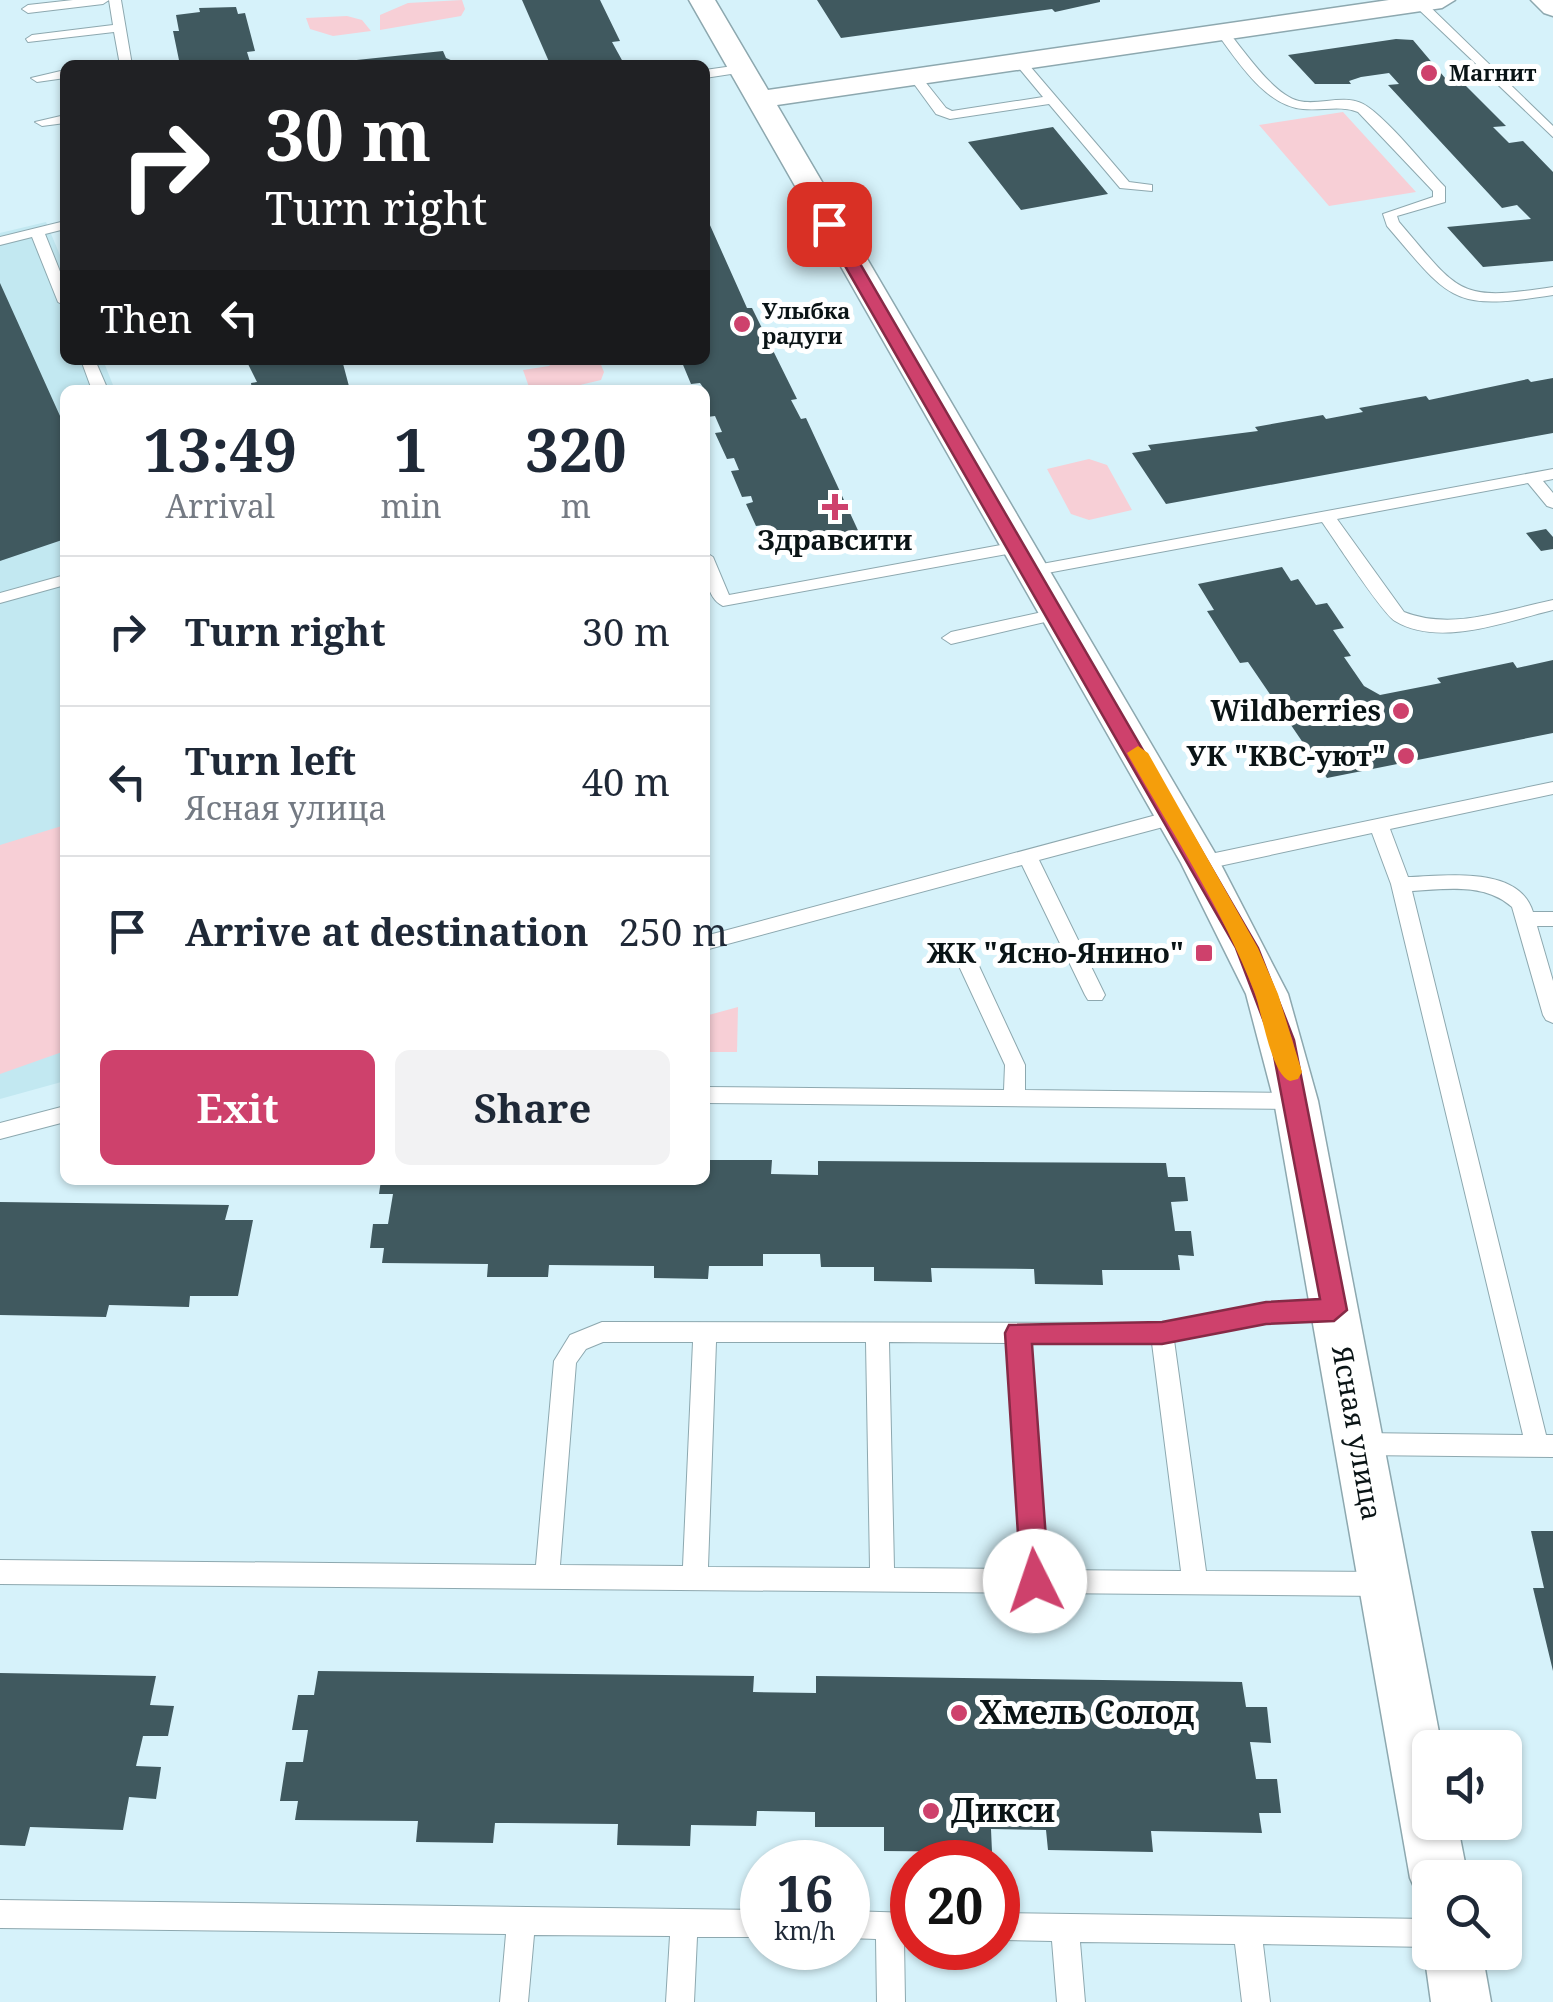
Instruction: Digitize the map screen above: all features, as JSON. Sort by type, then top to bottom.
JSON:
[{"type":"street","name":"Ясная улица","points":[[702,0],[1201,864],[1267,994],[1296,1101],[1436,1860]]},
{"type":"street","points":[[1544,0],[1553,8]]},
{"type":"street","points":[[758,100],[1427,1]]},
{"type":"street","points":[[1456,1970],[1462,2002]]},
{"type":"lane","points":[[28,10],[103,0]]},
{"type":"lane","points":[[114,0],[125,60]]},
{"type":"lane","points":[[1427,1],[1553,133]]},
{"type":"lane","points":[[32,39],[119,28]]},
{"type":"lane","points":[[1222,32],[1281,98],[1309,105],[1351,102],[1363,108],[1440,190],[1440,199],[1430,205],[1390,214],[1392,224],[1453,292],[1490,302],[1553,292]]},
{"type":"lane","points":[[1019,62],[1125,185],[1147,188]]},
{"type":"lane","points":[[710,73],[740,69]]},
{"type":"lane","points":[[37,78],[60,75]]},
{"type":"lane","points":[[915,77],[942,110],[950,114],[1052,100]]},
{"type":"lane","points":[[42,122],[60,120]]},
{"type":"lane","points":[[0,242],[60,226]]},
{"type":"lane","points":[[37,232],[60,290]]},
{"type":"lane","points":[[711,588],[723,601],[1326,516],[1553,474]]},
{"type":"lane","points":[[1532,478],[1553,503]]},
{"type":"lane","points":[[1326,516],[1398,616],[1415,625],[1436,628],[1553,604]]},
{"type":"lane","points":[[0,598],[60,581]]},
{"type":"lane","points":[[951,638],[1056,614]]},
{"type":"lane","points":[[1201,864],[1553,788]]},
{"type":"lane","points":[[710,941],[1174,817]]},
{"type":"lane","points":[[1358,1444],[1545,1446],[1401,884],[1379,826]]},
{"type":"lane","points":[[1026,856],[1095,995]]},
{"type":"lane","points":[[1401,884],[1490,884],[1510,890],[1525,919],[1553,1016]]},
{"type":"lane","points":[[1525,919],[1553,919]]},
{"type":"lane","points":[[962,951],[1015,1065],[1014,1098]]},
{"type":"lane","points":[[710,1095],[1296,1101]]},
{"type":"lane","points":[[0,1131],[60,1115]]},
{"type":"lane","points":[[546,1577],[565,1362],[578,1342],[602,1332],[1162,1333],[1266,1313],[1334,1310]]},
{"type":"lane","points":[[695,1578],[704,1332]]},
{"type":"lane","points":[[877,1332],[882,1580]]},
{"type":"lane","points":[[1018,1333],[1035,1581]]},
{"type":"lane","points":[[1162,1333],[1195,1582]]},
{"type":"lane","points":[[0,1572],[1385,1584]]},
{"type":"lane","points":[[0,1914],[740,1924]]},
{"type":"lane","points":[[514,2002],[521,1921]]},
{"type":"lane","points":[[680,2002],[684,1923]]},
{"type":"lane","points":[[1020,1927],[1412,1933]]},
{"type":"lane","points":[[1065,1928],[1071,2002]]},
{"type":"lane","points":[[1247,1930],[1256,2002]]},
{"type":"lane","points":[[892,2002],[896,1970]]},
{"type":"shaded area","points":[[462,0],[465,9],[461,16],[380,30],[380,15],[408,3]]},
{"type":"shaded area","points":[[347,16],[362,20],[371,31],[333,36],[310,29],[306,18]]},
{"type":"shaded area","points":[[1343,112],[1416,192],[1329,206],[1259,125]]},
{"type":"shaded area","points":[[46,222],[60,255],[60,365],[105,365],[113,385],[60,385],[60,1082],[0,1099],[0,233]]},
{"type":"shaded area","points":[[601,365],[604,372],[601,380],[580,385],[528,385],[523,370]]},
{"type":"shaded area","points":[[1089,459],[1107,465],[1132,510],[1089,520],[1071,514],[1047,469]]},
{"type":"shaded area","points":[[60,827],[60,1053],[0,1074],[0,845]]},
{"type":"shaded area","points":[[738,1007],[737,1052],[710,1052],[710,1015]]},
{"type":"building","points":[[522,0],[600,0],[620,41],[612,42],[622,60],[548,60]]},
{"type":"building","points":[[817,0],[1100,2],[1055,12],[1052,9],[841,38]]},
{"type":"building","points":[[236,7],[238,14],[245,13],[255,51],[247,52],[249,60],[179,60],[173,31],[179,31],[176,15],[200,12],[199,8]]},
{"type":"building","points":[[1396,39],[1413,40],[1451,85],[1463,83],[1506,126],[1493,127],[1509,143],[1523,141],[1553,172],[1553,261],[1483,267],[1447,227],[1531,219],[1517,205],[1502,208],[1388,85],[1399,84],[1389,73],[1361,77],[1349,81],[1351,84],[1315,84],[1288,55]]},
{"type":"building","points":[[443,51],[451,60],[357,60]]},
{"type":"building","points":[[1053,127],[1108,194],[1021,210],[968,142]]},
{"type":"building","points":[[710,225],[747,308],[752,308],[797,399],[791,400],[801,419],[806,418],[862,539],[777,554],[764,525],[756,526],[746,504],[753,502],[751,496],[742,497],[731,471],[739,470],[734,458],[727,459],[715,433],[722,432],[715,416],[710,417],[710,385],[691,384],[683,365],[710,365]]},
{"type":"building","points":[[0,283],[60,416],[60,541],[0,561]]},
{"type":"building","points":[[248,365],[343,365],[349,385],[251,385],[257,382]]},
{"type":"building","points":[[1553,378],[1553,433],[1166,504],[1132,453],[1151,450],[1148,445],[1258,431],[1255,427],[1323,415],[1326,419],[1363,412],[1359,408]]},
{"type":"building","points":[[1546,529],[1553,537],[1553,549],[1541,551],[1526,533]]},
{"type":"building","points":[[1282,567],[1291,581],[1298,579],[1316,605],[1327,603],[1344,628],[1333,630],[1351,656],[1344,657],[1364,686],[1380,695],[1441,683],[1437,678],[1513,662],[1517,668],[1553,660],[1553,733],[1327,778],[1248,662],[1240,663],[1207,611],[1214,610],[1198,584]]},
{"type":"building","points":[[710,1160],[772,1160],[771,1174],[818,1175],[818,1161],[1166,1163],[1168,1177],[1185,1177],[1188,1201],[1171,1202],[1175,1231],[1191,1231],[1194,1256],[1178,1255],[1180,1270],[1102,1270],[1103,1285],[1035,1284],[1034,1269],[931,1268],[932,1282],[874,1281],[874,1267],[821,1267],[820,1254],[763,1254],[763,1266],[709,1266],[708,1279],[654,1278],[654,1266],[549,1265],[548,1277],[487,1277],[488,1264],[382,1263],[384,1248],[370,1248],[373,1224],[388,1224],[393,1194],[379,1194],[380,1185],[710,1185]]},
{"type":"building","points":[[0,1202],[229,1205],[225,1220],[253,1220],[238,1296],[190,1296],[189,1307],[109,1305],[106,1317],[0,1315]]},
{"type":"building","points":[[1531,1531],[1553,1531],[1553,1671],[1533,1588],[1544,1588]]},
{"type":"building","points":[[318,1671],[754,1676],[753,1692],[816,1693],[816,1676],[1242,1682],[1246,1707],[1267,1707],[1271,1743],[1250,1742],[1256,1779],[1277,1779],[1281,1813],[1259,1813],[1262,1833],[1151,1831],[1153,1852],[1048,1850],[1046,1830],[991,1829],[991,1840],[890,1840],[890,1851],[884,1851],[884,1827],[815,1827],[815,1812],[757,1811],[756,1826],[691,1825],[690,1846],[617,1845],[618,1824],[495,1823],[493,1843],[416,1842],[418,1821],[295,1820],[298,1801],[280,1801],[286,1762],[303,1762],[308,1730],[292,1730],[298,1695],[314,1695]]},
{"type":"building","points":[[0,1673],[156,1676],[150,1705],[174,1706],[168,1736],[143,1736],[136,1766],[161,1767],[156,1799],[129,1797],[123,1830],[30,1827],[25,1846],[0,1845]]},
{"type":"slow traffic","points":[[1138,753],[1247,948],[1267,994],[1290,1072]]},
{"type":"place","name":"Магнит","points":[[1429,73]]},
{"type":"place","name":"Улыбка радуги","points":[[742,324]]},
{"type":"place","name":"Здравсити","points":[[835,507]]},
{"type":"place","name":"Wildberries","points":[[1401,711]]},
{"type":"place","name":"УК \"КВС-уют\"","points":[[1406,756]]},
{"type":"place","name":"ЖК \"Ясно-Янино\"","points":[[1204,953]]},
{"type":"place","name":"Хмель Солод","points":[[959,1713]]},
{"type":"place","name":"Дикси","points":[[931,1811]]},
{"type":"route","points":[[829,224],[1247,948],[1282,1040],[1334,1310],[1266,1313],[1162,1333],[1018,1333],[1035,1581]]}]
